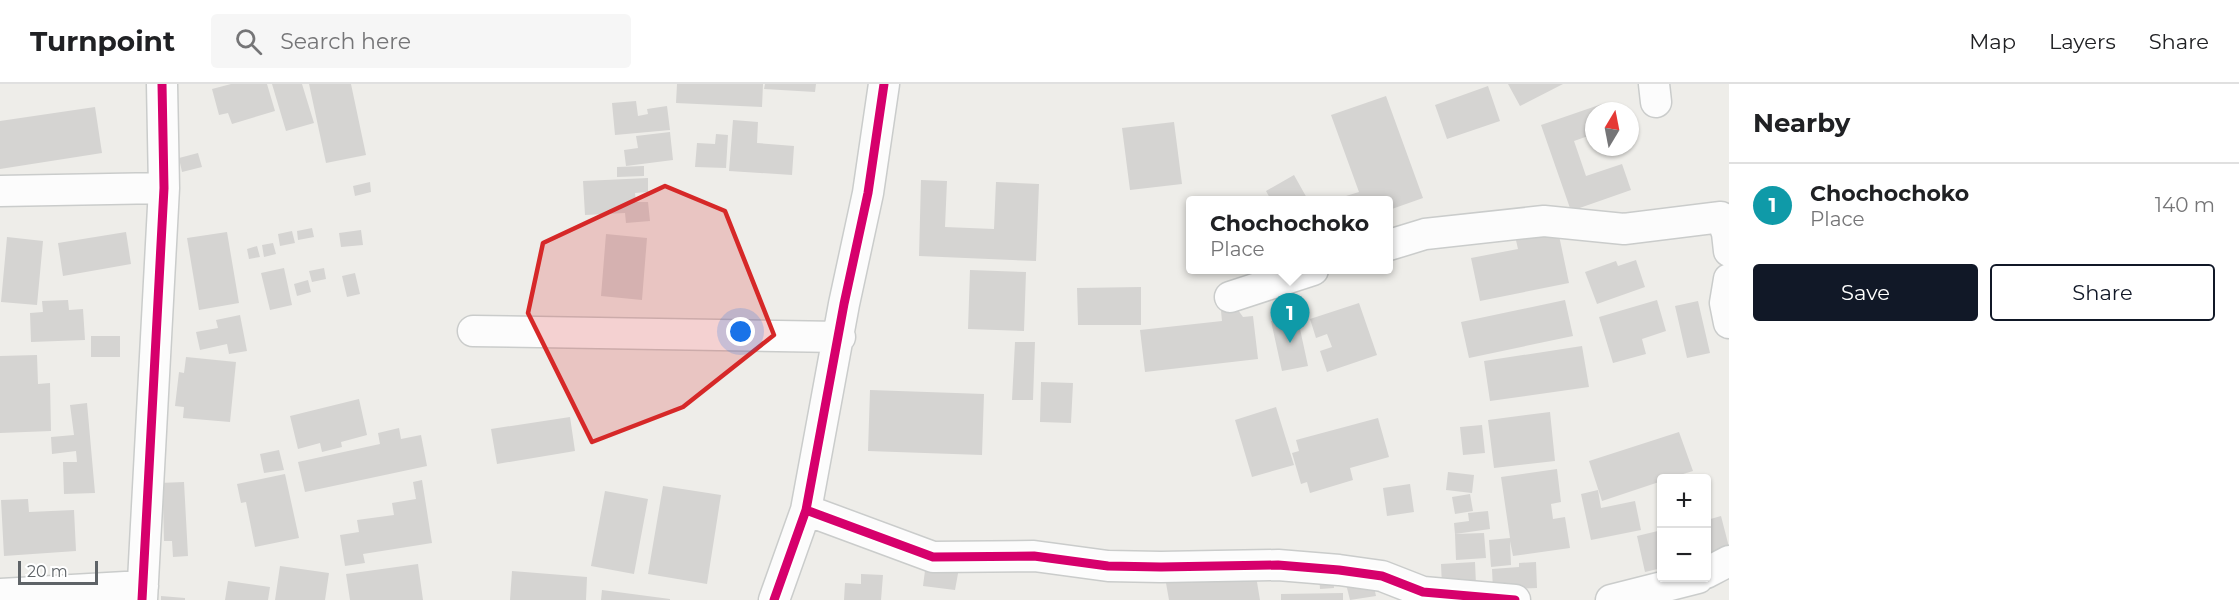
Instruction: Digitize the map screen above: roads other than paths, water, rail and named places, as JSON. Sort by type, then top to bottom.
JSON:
[{"type":"street","points":[[0,594],[142,593],[164,188],[162,84]]},
{"type":"street","points":[[774,600],[806,510],[840,337],[844,304],[868,193],[884,84]]},
{"type":"street","points":[[0,191],[164,188]]},
{"type":"street","points":[[1393,244],[1425,234],[1544,221],[1624,229],[1725,216],[1729,251]]},
{"type":"street","points":[[1230,297],[1301,274]]},
{"type":"street","points":[[1729,279],[1725,303],[1729,323]]},
{"type":"street","points":[[473,331],[840,337]]},
{"type":"street","points":[[806,510],[933,557],[1034,556],[1108,566],[1140,567],[1278,565],[1382,576],[1423,596],[1515,600]]},
{"type":"street","points":[[1711,571],[1729,561]]},
{"type":"street","points":[[1611,600],[1682,582]]},
{"type":"place","name":"Chochochoko","points":[[1290,343]]}]
